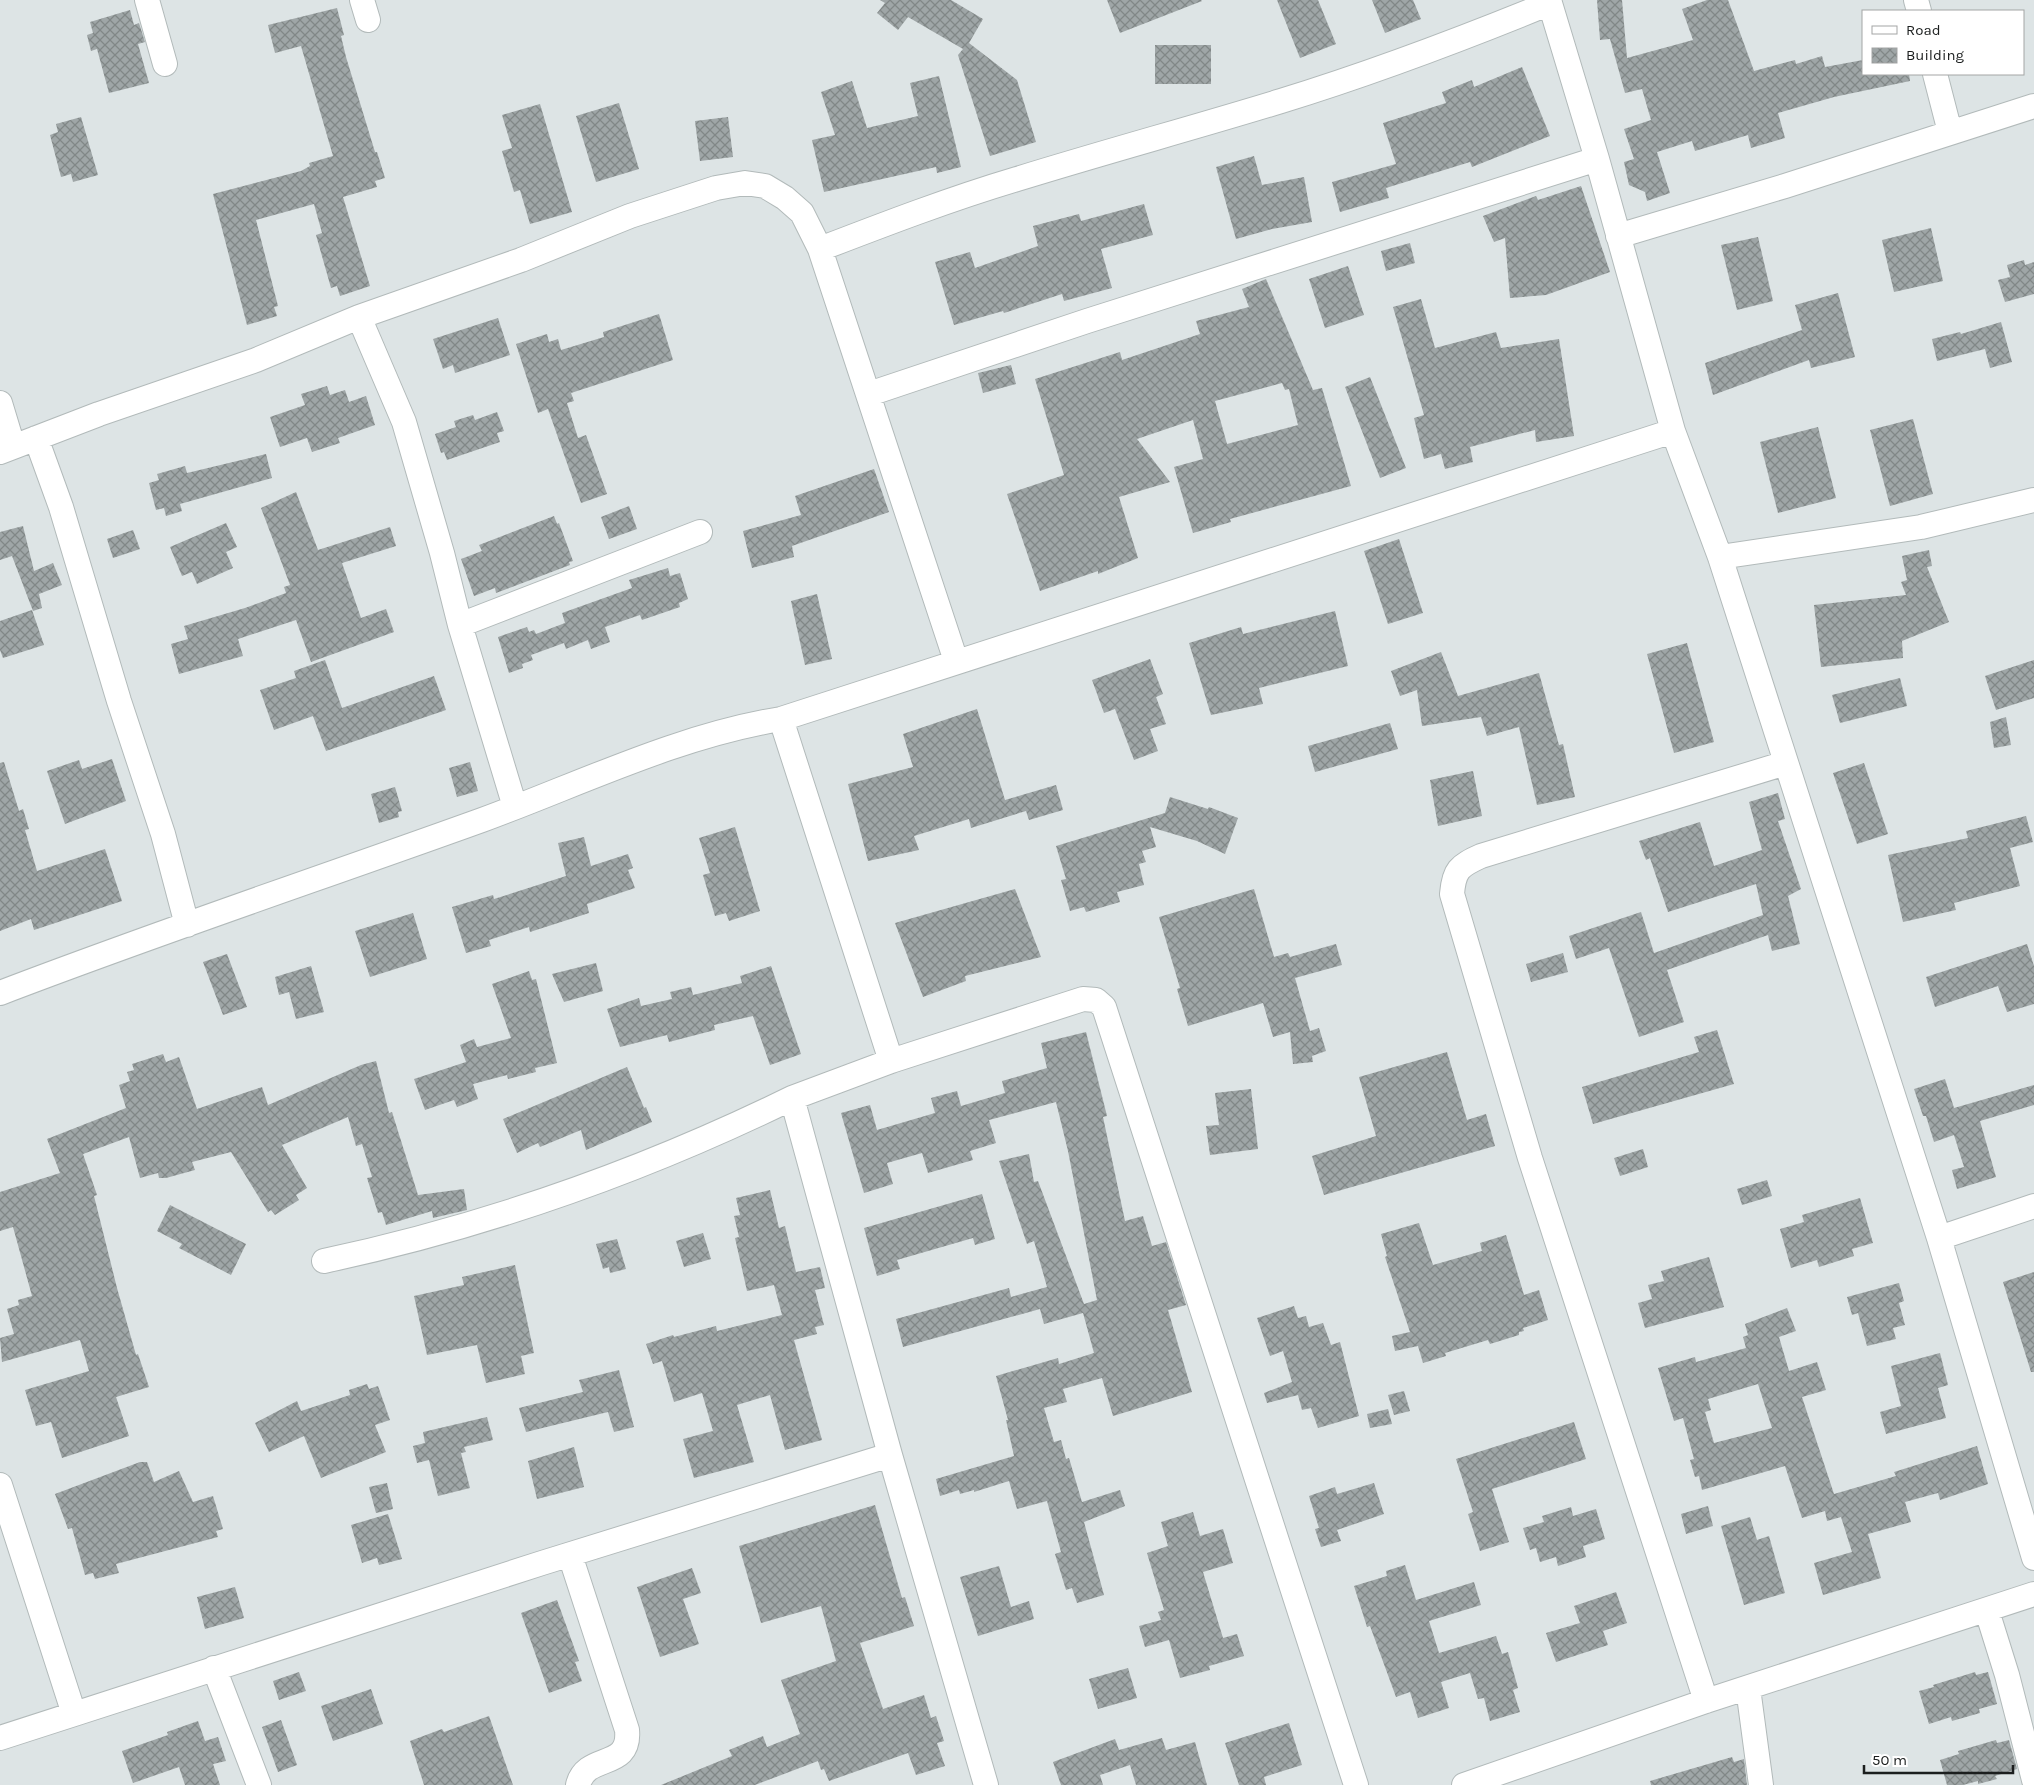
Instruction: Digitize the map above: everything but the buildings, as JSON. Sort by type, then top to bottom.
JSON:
[{"type":"street","points":[[147,0],[165,64]]},
{"type":"street","points":[[820,249],[906,216],[997,185],[1282,101],[1453,43],[1550,1],[1598,159],[1673,430],[1720,557],[1939,1238],[2034,1558]]},
{"type":"street","points":[[1935,75],[1950,132]]},
{"type":"street","points":[[1618,236],[1785,186],[2034,106]]},
{"type":"street","points":[[869,394],[1078,324],[1598,159]]},
{"type":"street","points":[[0,403],[6,449],[99,414],[256,360],[359,317],[521,260],[630,216],[716,188],[745,183],[765,186],[785,198],[802,213],[820,249],[956,662]]},
{"type":"street","points":[[359,317],[404,422],[442,553],[460,625],[516,807]]},
{"type":"street","points":[[0,992],[516,807],[694,739],[743,726],[781,720],[1673,430]]},
{"type":"street","points":[[36,438],[61,507],[119,701],[163,834],[187,925]]},
{"type":"street","points":[[1720,557],[1921,527],[2034,500]]},
{"type":"street","points":[[460,625],[700,532]]},
{"type":"street","points":[[781,720],[891,1061]]},
{"type":"street","points":[[1706,1701],[1530,1158],[1452,894],[1454,876],[1464,864],[1481,856],[1786,763]]},
{"type":"street","points":[[324,1261],[404,1244],[496,1217],[635,1168],[718,1134],[792,1098],[891,1061],[1083,999],[1096,1000],[1104,1007],[1356,1785]]},
{"type":"street","points":[[792,1098],[890,1455],[986,1785]]},
{"type":"street","points":[[1939,1238],[2034,1206]]},
{"type":"street","points":[[0,1738],[214,1668],[890,1455]]},
{"type":"street","points":[[0,1485],[74,1714]]},
{"type":"street","points":[[570,1555],[627,1730],[628,1744],[622,1754],[588,1768],[580,1777],[578,1785]]},
{"type":"street","points":[[1464,1785],[1706,1701],[1987,1611],[2034,1594]]},
{"type":"street","points":[[1987,1611],[2007,1675],[2034,1780]]},
{"type":"street","points":[[214,1668],[259,1785]]},
{"type":"street","points":[[1748,1688],[1761,1785]]}]
